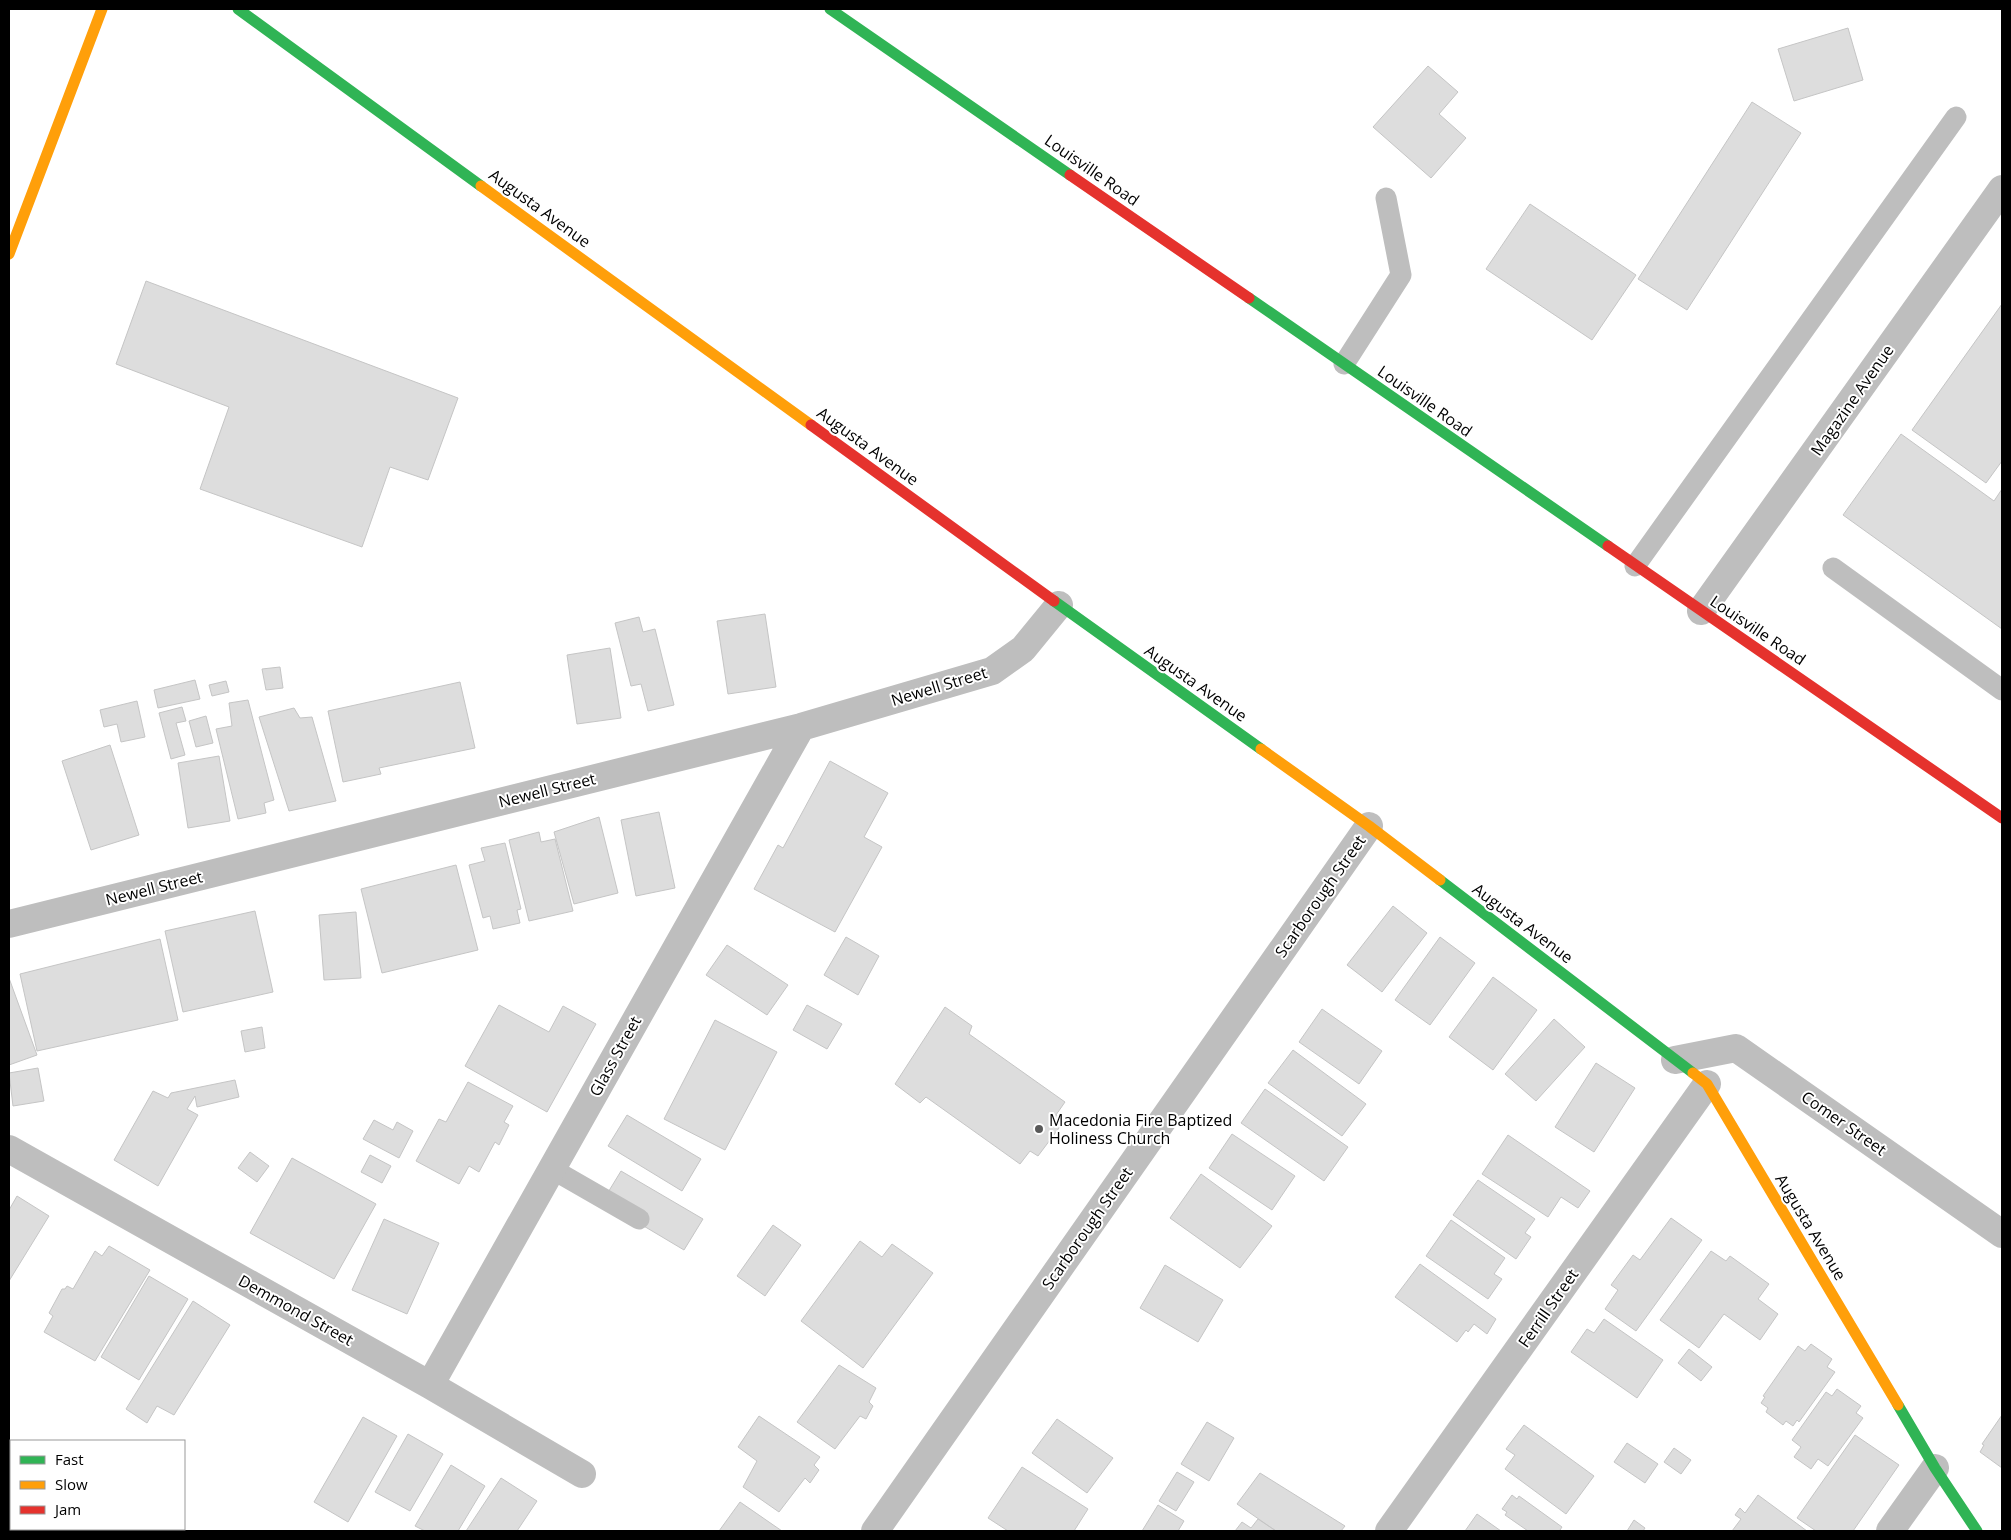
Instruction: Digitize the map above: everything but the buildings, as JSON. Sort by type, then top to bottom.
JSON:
[{"type":"main road","points":[[9,254],[102,9]]},
{"type":"main road","name":"Augusta Avenue","points":[[238,9],[1059,605],[1369,826],[1707,1084],[1935,1468],[1977,1531]]},
{"type":"main road","name":"Louisville Road","points":[[830,9],[2002,818]]},
{"type":"street","name":"Magazine Avenue","points":[[1702,611],[2002,188]]},
{"type":"street","name":"Newell Street","points":[[9,924],[801,727],[992,671],[1023,649],[1059,605]]},
{"type":"street","name":"Glass Street","points":[[430,1385],[801,727]]},
{"type":"street","name":"Scarborough Street","points":[[875,1531],[1369,826]]},
{"type":"street","name":"Comer Street","points":[[1675,1060],[1736,1048],[2002,1234]]},
{"type":"street","name":"Ferrill Street","points":[[1389,1531],[1707,1084]]},
{"type":"street","name":"Demmond Street","points":[[9,1149],[430,1385],[582,1474]]},
{"type":"street","points":[[1890,1531],[1935,1468]]},
{"type":"lane","points":[[1635,566],[1956,117]]},
{"type":"lane","points":[[1344,364],[1401,275],[1386,198]]},
{"type":"lane","points":[[1833,568],[2002,690]]},
{"type":"lane","points":[[552,1169],[639,1219]]},
{"type":"traffic: fast","points":[[238,9],[481,186]]},
{"type":"traffic: fast","points":[[830,9],[1070,175]]},
{"type":"traffic: fast","points":[[1249,298],[1608,546]]},
{"type":"traffic: fast","points":[[1054,601],[1261,749]]},
{"type":"traffic: fast","points":[[1440,880],[1693,1073]]},
{"type":"traffic: fast","points":[[1898,1405],[1935,1468],[1977,1531]]},
{"type":"traffic: slow","points":[[9,254],[102,9]]},
{"type":"traffic: slow","points":[[481,186],[811,425]]},
{"type":"traffic: slow","points":[[1261,749],[1369,826],[1440,880]]},
{"type":"traffic: slow","points":[[1693,1073],[1707,1084],[1898,1405]]},
{"type":"traffic: jam","points":[[1070,175],[1249,298]]},
{"type":"traffic: jam","points":[[811,425],[1054,601]]},
{"type":"traffic: jam","points":[[1608,546],[2002,818]]},
{"type":"place","name":"Macedonia Fire Baptized Holiness Church","points":[[1039,1129]]}]
